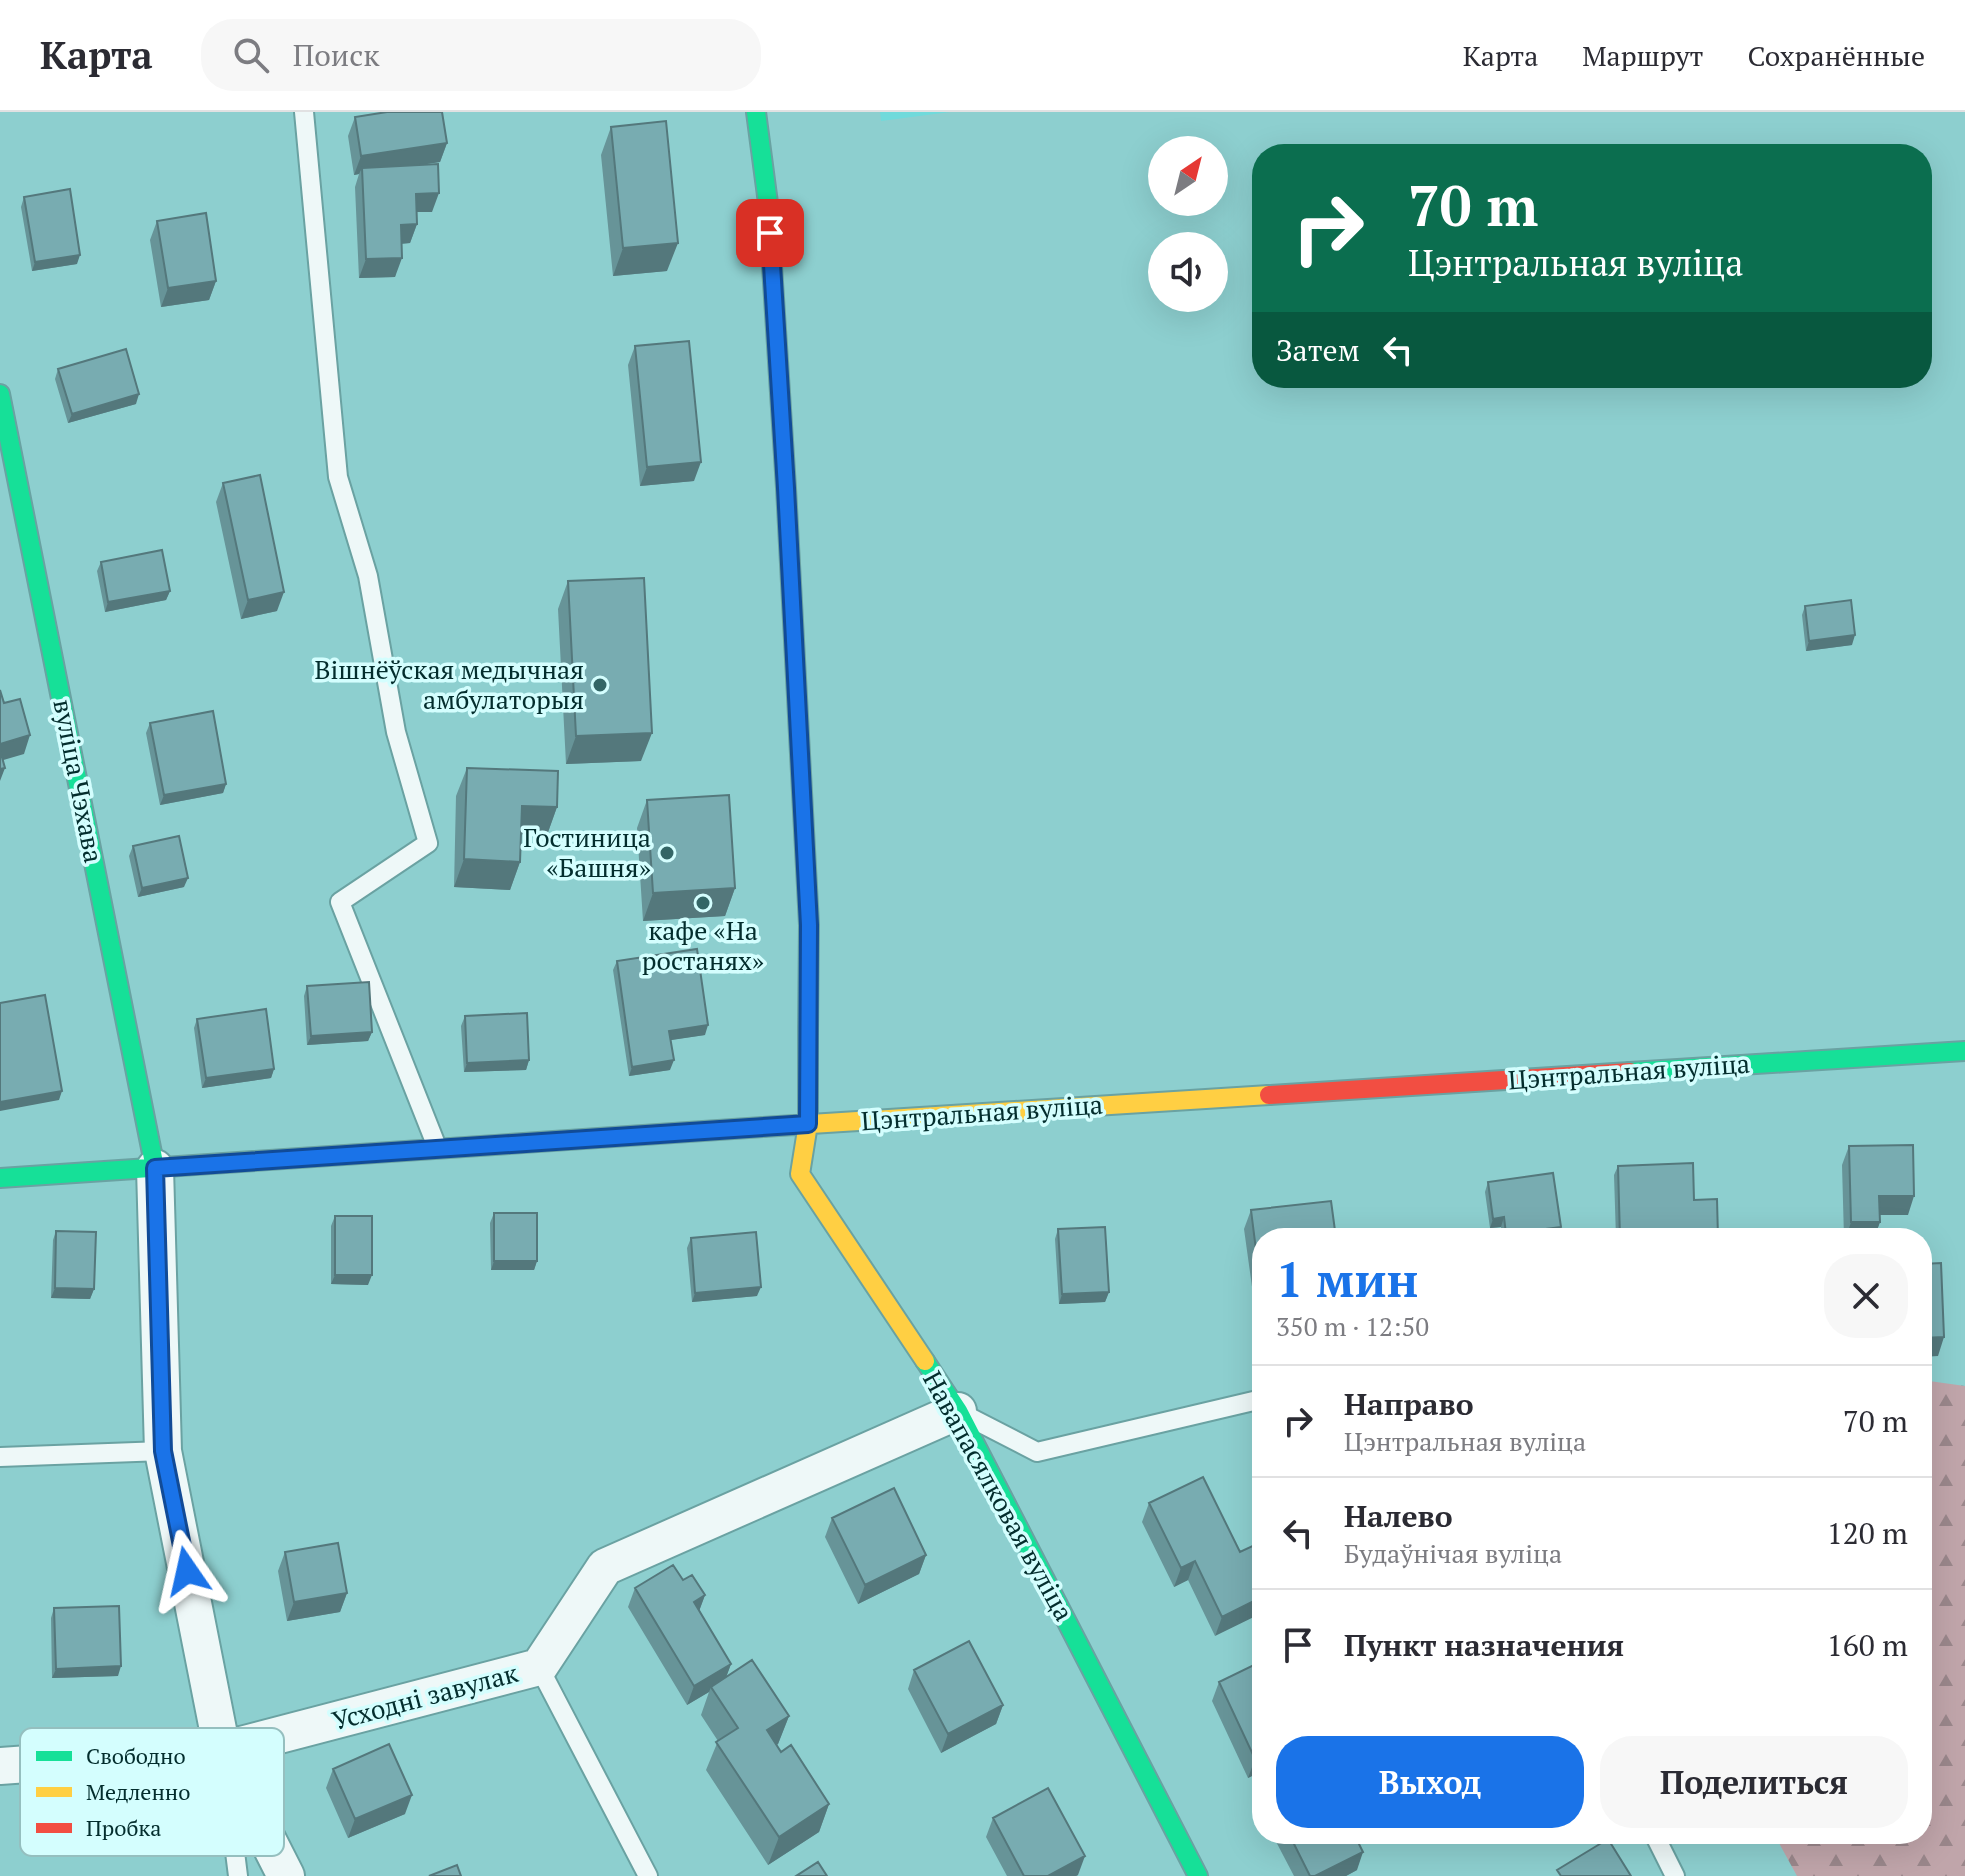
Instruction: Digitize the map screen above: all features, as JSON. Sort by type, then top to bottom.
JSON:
[{"type":"street","name":"Навапасялковая вуліца","points":[[756,112],[768,203],[809,925],[808,1124],[800,1174],[958,1411],[1198,1876]]},
{"type":"street","name":"вуліца Чэхава","points":[[0,394],[155,1168]]},
{"type":"street","name":"Цэнтральная вуліца","points":[[0,1178],[1965,1051]]},
{"type":"street","points":[[155,1168],[163,1451],[218,1728]]},
{"type":"street","name":"Усходні завулак","points":[[284,1734],[539,1667],[605,1567],[958,1411]]},
{"type":"street","name":"Усходні завулак","points":[[0,1766],[20,1765]]},
{"type":"street","points":[[276,1856],[286,1876]]},
{"type":"lane","points":[[304,112],[338,477],[368,576],[396,732],[428,843],[340,902],[438,1149]]},
{"type":"lane","points":[[958,1411],[1037,1452],[1252,1401]]},
{"type":"lane","points":[[0,1457],[163,1451]]},
{"type":"lane","points":[[539,1667],[648,1876]]},
{"type":"lane","points":[[1659,1844],[1675,1876]]},
{"type":"lane","points":[[235,1856],[238,1876]]},
{"type":"shaded area","points":[[880,112],[950,112],[881,121]]},
{"type":"green space","points":[[1932,1381],[1965,1386],[1965,1876],[1797,1876],[1779,1844],[1932,1844]]},
{"type":"building","points":[[387,112],[442,112],[447,143],[361,156],[355,117]]},
{"type":"building","points":[[666,121],[678,243],[623,248],[611,127]]},
{"type":"building","points":[[438,164],[439,193],[416,194],[417,224],[401,225],[402,258],[366,259],[362,168]]},
{"type":"building","points":[[70,189],[80,255],[35,262],[24,197]]},
{"type":"building","points":[[206,213],[216,281],[168,288],[157,221]]},
{"type":"building","points":[[689,341],[701,462],[647,467],[635,346]]},
{"type":"building","points":[[126,349],[139,394],[72,414],[58,369]]},
{"type":"building","points":[[260,475],[284,592],[248,600],[223,483]]},
{"type":"building","points":[[162,550],[170,591],[108,602],[101,562]]},
{"type":"building","name":"Вішнёўская медычная амбулаторыя","points":[[644,578],[652,733],[576,736],[568,581]]},
{"type":"building","points":[[1851,600],[1855,635],[1809,641],[1805,606]]},
{"type":"building","points":[[0,690],[4,703],[20,699],[30,735],[0,744]]},
{"type":"building","points":[[213,711],[226,784],[164,795],[150,723]]},
{"type":"building","points":[[0,750],[5,768],[0,769]]},
{"type":"building","points":[[467,768],[558,771],[557,807],[522,806],[520,862],[464,859]]},
{"type":"building","points":[[729,795],[735,888],[653,893],[647,800]]},
{"type":"building","points":[[179,836],[188,878],[142,888],[133,846]]},
{"type":"building","points":[[697,949],[708,1025],[669,1031],[674,1060],[632,1067],[617,961]]},
{"type":"building","points":[[369,982],[372,1032],[311,1036],[307,986]]},
{"type":"building","points":[[45,995],[62,1091],[0,1102],[0,1003]]},
{"type":"building","points":[[266,1009],[274,1069],[206,1078],[197,1019]]},
{"type":"building","points":[[527,1013],[529,1060],[467,1063],[465,1016]]},
{"type":"building","points":[[1913,1145],[1914,1196],[1879,1196],[1880,1222],[1851,1222],[1849,1146]]},
{"type":"building","points":[[1693,1163],[1694,1200],[1717,1199],[1718,1228],[1620,1228],[1618,1166]]},
{"type":"building","points":[[1553,1173],[1561,1227],[1505,1228],[1504,1217],[1493,1219],[1488,1182]]},
{"type":"building","points":[[1331,1201],[1335,1228],[1253,1228],[1251,1210]]},
{"type":"building","points":[[494,1213],[537,1213],[537,1261],[494,1261]]},
{"type":"building","points":[[335,1216],[372,1216],[372,1275],[335,1275]]},
{"type":"building","points":[[1105,1227],[1109,1292],[1062,1294],[1058,1229]]},
{"type":"building","points":[[56,1231],[96,1232],[94,1289],[55,1288]]},
{"type":"building","points":[[756,1232],[761,1287],[695,1293],[691,1238]]},
{"type":"building","points":[[1932,1263],[1941,1263],[1944,1337],[1932,1338]]},
{"type":"building","points":[[1203,1477],[1240,1552],[1252,1546],[1252,1602],[1222,1617],[1195,1561],[1181,1568],[1149,1503]]},
{"type":"building","points":[[894,1488],[926,1555],[865,1585],[832,1518]]},
{"type":"building","points":[[338,1543],[347,1593],[294,1602],[285,1552]]},
{"type":"building","points":[[673,1565],[683,1580],[692,1575],[705,1595],[694,1602],[731,1664],[694,1686],[635,1588]]},
{"type":"building","points":[[119,1606],[121,1666],[56,1669],[54,1608]]},
{"type":"building","points":[[969,1641],[1003,1705],[948,1734],[914,1670]]},
{"type":"building","points":[[752,1660],[789,1716],[767,1730],[781,1752],[791,1745],[829,1804],[779,1837],[716,1742],[738,1728],[711,1687]]},
{"type":"building","points":[[1252,1666],[1252,1753],[1219,1682]]},
{"type":"building","points":[[389,1744],[412,1795],[355,1819],[333,1769]]},
{"type":"building","points":[[1048,1788],[1085,1856],[1048,1876],[1024,1876],[993,1818]]},
{"type":"building","points":[[1294,1844],[1359,1844],[1363,1852],[1310,1876]]},
{"type":"building","points":[[1600,1844],[1611,1844],[1631,1876],[1561,1876],[1557,1870]]},
{"type":"building","points":[[818,1862],[827,1876],[796,1876]]},
{"type":"building","points":[[457,1865],[461,1876],[429,1876]]},
{"type":"traffic: fast","points":[[756,112],[768,203],[786,488],[809,925],[808,1030]]},
{"type":"traffic: fast","points":[[0,394],[155,1168]]},
{"type":"traffic: fast","points":[[1630,1072],[1965,1051]]},
{"type":"traffic: fast","points":[[0,1178],[763,1127]]},
{"type":"traffic: fast","points":[[925,1361],[958,1411],[1198,1876]]},
{"type":"traffic: slow","points":[[808,1030],[808,1124],[800,1174],[925,1361]]},
{"type":"traffic: slow","points":[[763,1127],[1269,1095]]},
{"type":"traffic: jam","points":[[1269,1095],[1630,1072]]},
{"type":"place","name":"Вішнёўская медычная амбулаторыя","points":[[600,685]]},
{"type":"place","name":"Гостиница «Башня»","points":[[667,853]]},
{"type":"place","name":"кафе «На ростанях»","points":[[703,903]]},
{"type":"route","points":[[187,1571],[163,1451],[155,1168],[808,1124],[809,925],[770,233]]}]
